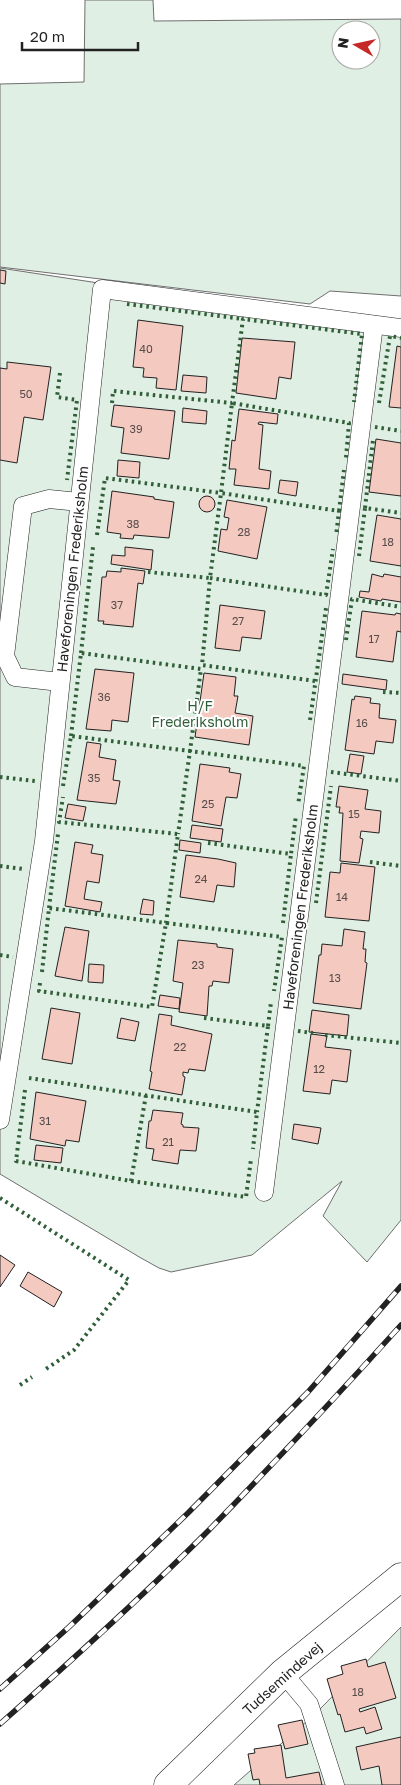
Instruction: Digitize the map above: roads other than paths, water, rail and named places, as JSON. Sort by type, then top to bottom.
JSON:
[{"type":"street","name":"Tudsemindevej","points":[[168,1785],[283,1673],[401,1577]]},
{"type":"lane","name":"Haveforeningen Frederiksholm","points":[[0,1120],[44,841],[102,289],[401,328]]},
{"type":"lane","name":"Haveforeningen Frederiksholm","points":[[264,1192],[374,325]]},
{"type":"lane","points":[[60,682],[15,677],[5,656],[23,506],[49,498],[79,502]]},
{"type":"lane","points":[[283,1673],[309,1704],[335,1785]]},
{"type":"railway","points":[[0,1689],[69,1627],[188,1513],[308,1392],[401,1286]]},
{"type":"railway","points":[[0,1724],[158,1580],[209,1530],[306,1429],[401,1325]]},
{"type":"park label","name":"H/F Frederiksholm","points":[[200,714]]}]
